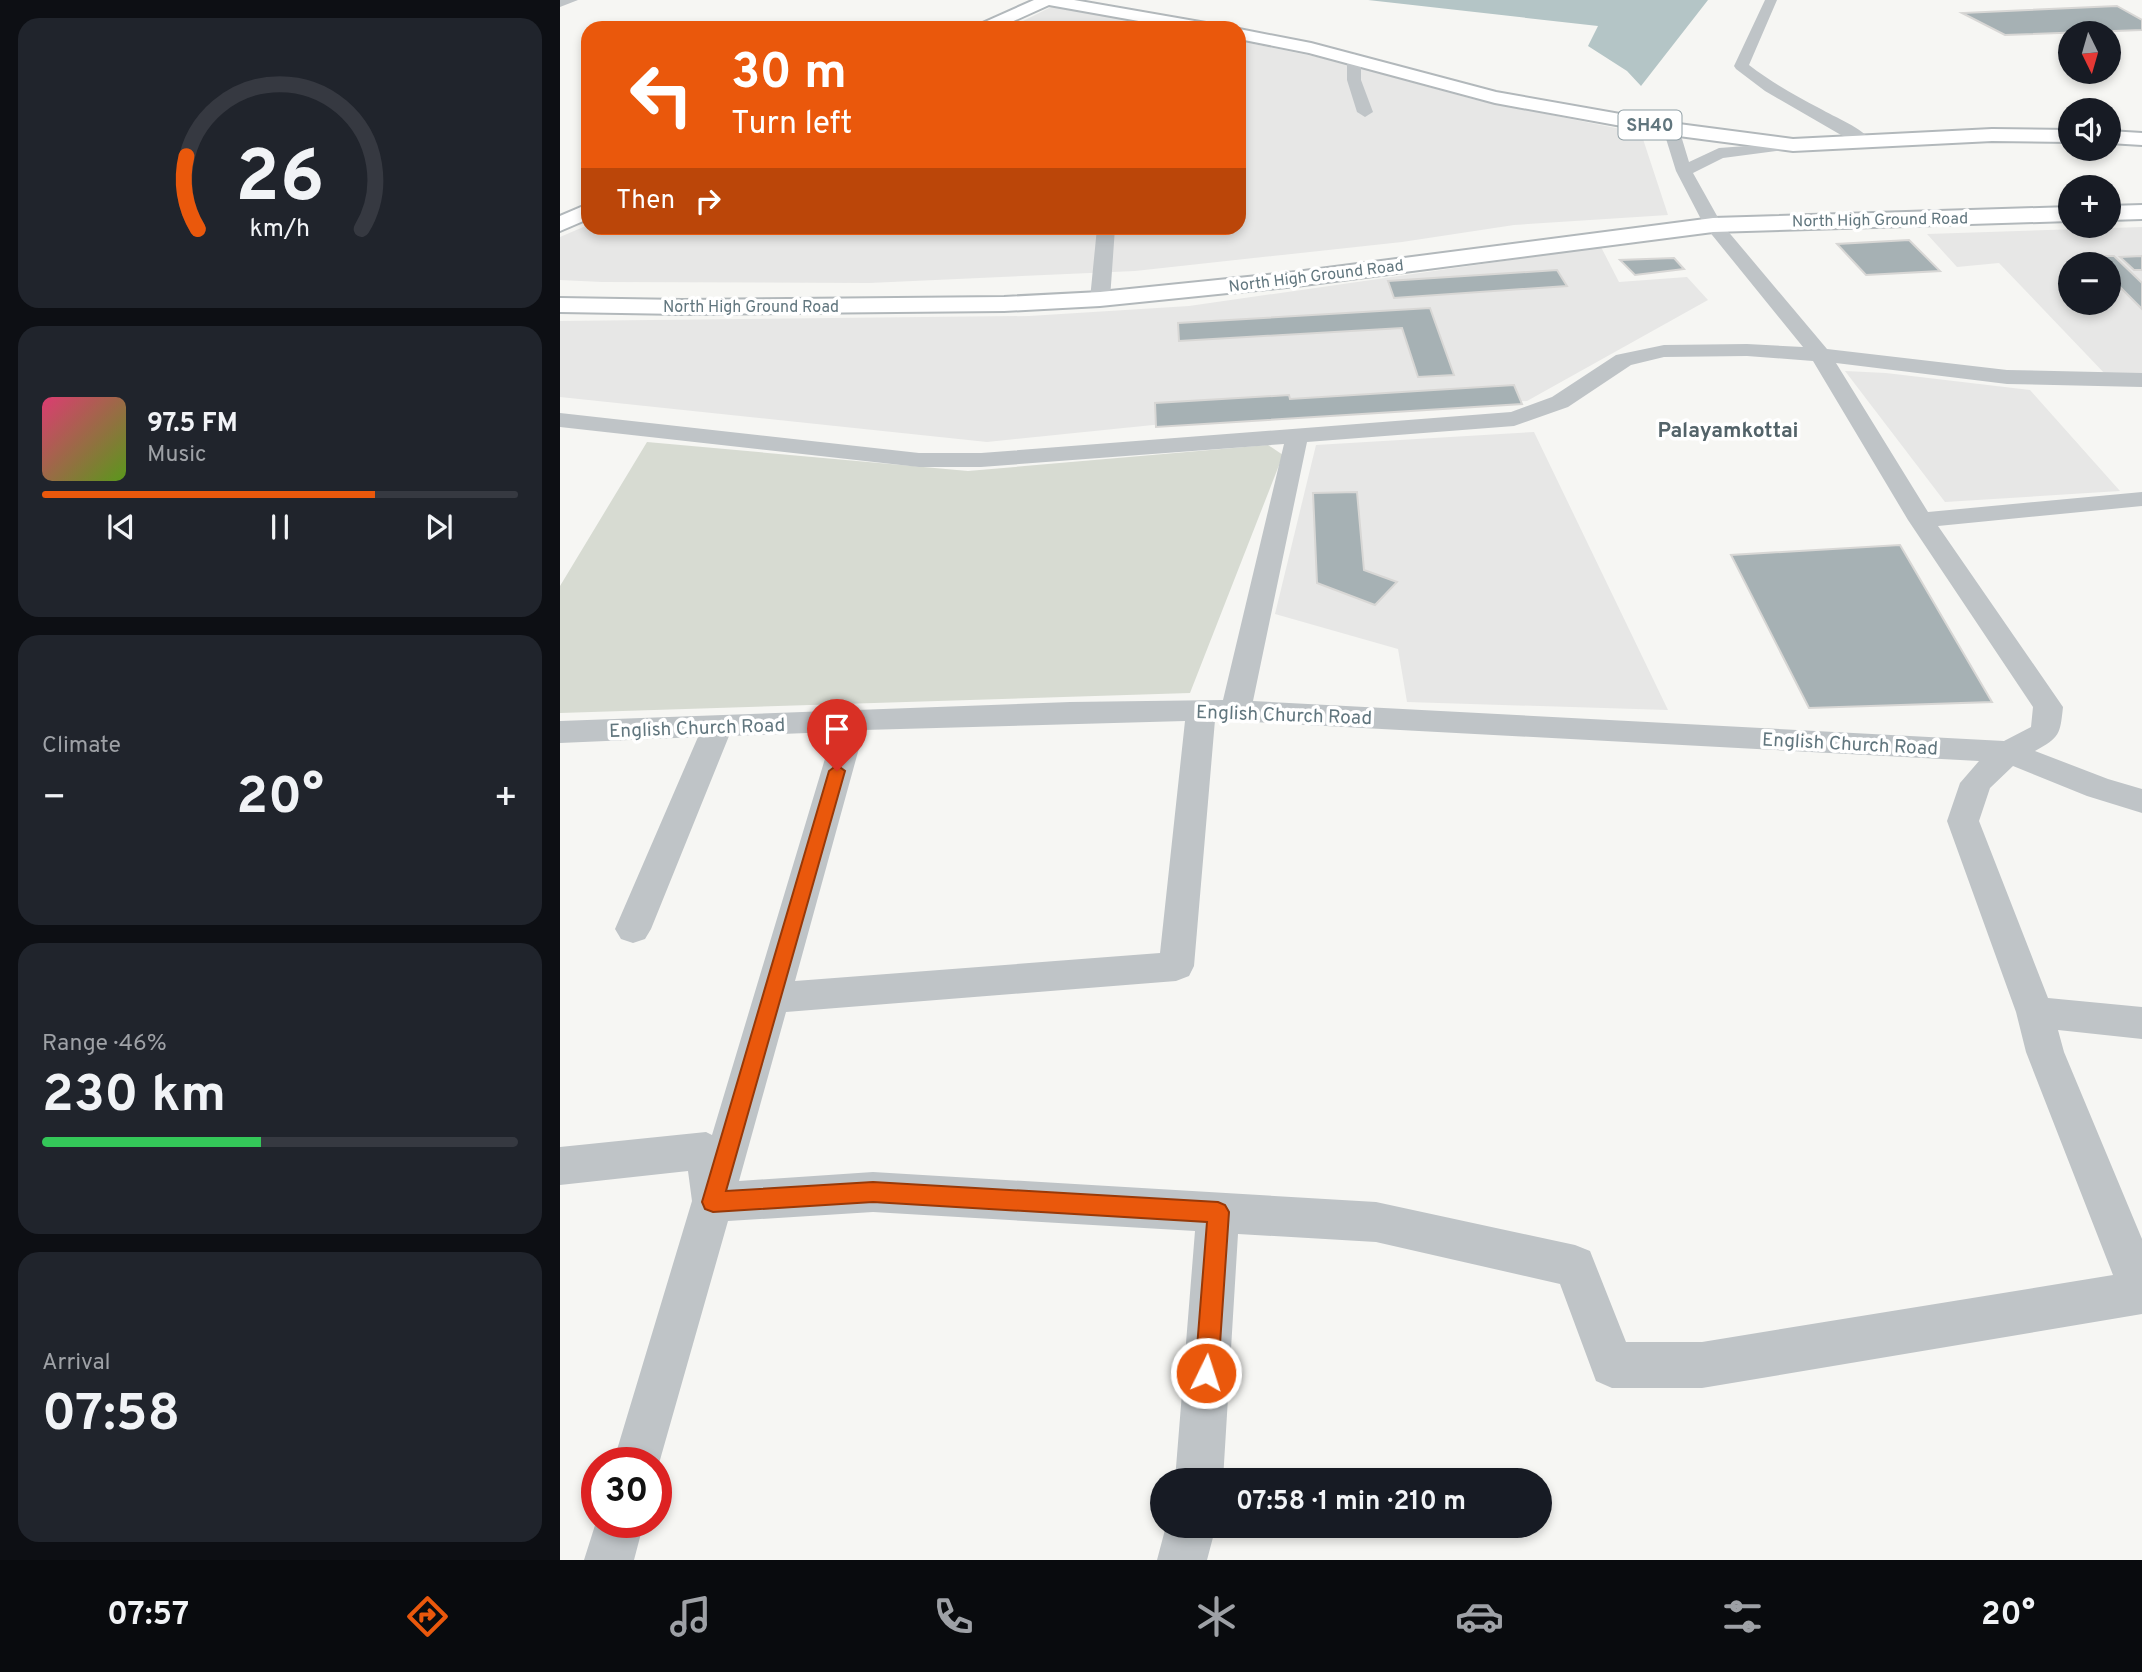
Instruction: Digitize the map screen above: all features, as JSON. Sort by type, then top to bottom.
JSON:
[{"type":"main road","points":[[1000,21],[1047,0],[1166,21]]},
{"type":"main road","name":"SH40","points":[[1246,35],[1354,58],[1495,97],[1671,129],[1793,145],[1992,135],[2058,136]]},
{"type":"main road","points":[[2121,138],[2142,139]]},
{"type":"main road","points":[[2121,213],[2142,212]]},
{"type":"main road","points":[[560,224],[581,214]]},
{"type":"main road","name":"North High Ground Road","points":[[560,305],[738,307],[1004,304],[1100,299],[1296,279],[1713,225],[2058,214]]},
{"type":"street","points":[[560,3],[572,0]]},
{"type":"street","points":[[1771,0],[1741,66],[1759,82],[1841,125],[1866,143]]},
{"type":"street","points":[[1354,58],[1354,80],[1365,112]]},
{"type":"street","points":[[713,1202],[873,1192],[1376,1222],[1575,1266],[1612,1365],[1702,1365],[2142,1292],[2045,1052],[2035,1012],[1963,821],[1976,783],[2008,752],[2045,732],[2048,707],[1921,520],[1820,355],[1713,225],[1684,172],[1671,129]]},
{"type":"street","points":[[1684,172],[1719,153],[1793,145]]},
{"type":"street","points":[[1100,299],[1105,235]]},
{"type":"street","points":[[560,420],[919,460],[981,460],[1514,419],[1560,402],[1624,360],[1664,351],[1747,350],[1820,355],[2007,377],[2142,380]]},
{"type":"street","points":[[1236,710],[1297,436]]},
{"type":"street","points":[[1921,520],[2142,499]]},
{"type":"street","points":[[771,998],[1176,966],[1200,710]]},
{"type":"street","name":"English Church Road","points":[[560,732],[1070,712],[1236,710],[2008,752]]},
{"type":"street","points":[[642,1447],[852,720]]},
{"type":"street","points":[[633,929],[718,726]]},
{"type":"street","points":[[2008,752],[2098,788],[2142,801]]},
{"type":"street","points":[[2035,1012],[2142,1023]]},
{"type":"street","points":[[560,1166],[706,1151],[713,1202]]},
{"type":"street","points":[[1200,1468],[1218,1212]]},
{"type":"street","points":[[609,1560],[615,1538]]},
{"type":"street","points":[[1182,1560],[1188,1538]]},
{"type":"shaded area","points":[[1368,0],[1708,0],[1641,86],[1627,71],[1588,46],[1598,26]]},
{"type":"shaded area","points":[[1053,6],[1133,21],[1023,21]]},
{"type":"shaded area","points":[[1246,42],[1332,60],[1476,100],[1641,133],[1668,215],[1514,225],[1402,242],[1135,271],[869,283],[560,280],[560,237],[581,228],[581,235],[1246,235]]},
{"type":"shaded area","points":[[2142,227],[2142,376],[2107,376],[1999,263],[1957,267],[1927,234],[2058,230],[2058,238],[2121,238],[2121,228]]},
{"type":"shaded area","points":[[1601,247],[1619,282],[1687,277],[1708,300],[1527,401],[1153,425],[987,442],[560,397],[560,321],[1029,316],[1189,306]]},
{"type":"shaded area","points":[[1845,371],[1886,373],[2030,390],[2120,491],[1945,502]]},
{"type":"shaded area","points":[[1534,432],[1668,710],[1407,702],[1398,649],[1275,614],[1316,445]]},
{"type":"shaded area","points":[[647,442],[968,471],[1268,445],[1283,455],[1190,693],[560,713],[560,586]]},
{"type":"building","points":[[2117,6],[2142,20],[2142,30],[2121,31],[2121,21],[2058,21],[2058,33],[2005,35],[1962,13]]},
{"type":"building","points":[[1909,240],[1940,271],[1866,275],[1837,244]]},
{"type":"building","points":[[2142,256],[2142,270],[2134,270],[2121,257]]},
{"type":"building","points":[[1674,258],[1684,269],[1635,275],[1620,260]]},
{"type":"building","points":[[2121,263],[2142,283],[2142,309],[2121,288]]},
{"type":"building","points":[[1557,270],[1567,286],[1394,298],[1388,281]]},
{"type":"building","points":[[1430,308],[1454,375],[1418,377],[1402,328],[1179,341],[1178,323]]},
{"type":"building","points":[[1514,385],[1522,404],[1156,427],[1155,403],[1289,395],[1290,399]]},
{"type":"building","points":[[1357,492],[1364,570],[1397,582],[1375,605],[1317,583],[1313,493]]},
{"type":"building","points":[[1900,545],[1992,702],[1809,708],[1731,555]]},
{"type":"district","name":"Palayamkottai","points":[[1728,430]]},
{"type":"route","points":[[837,771],[713,1202],[873,1192],[1218,1212],[1206,1373]]}]
